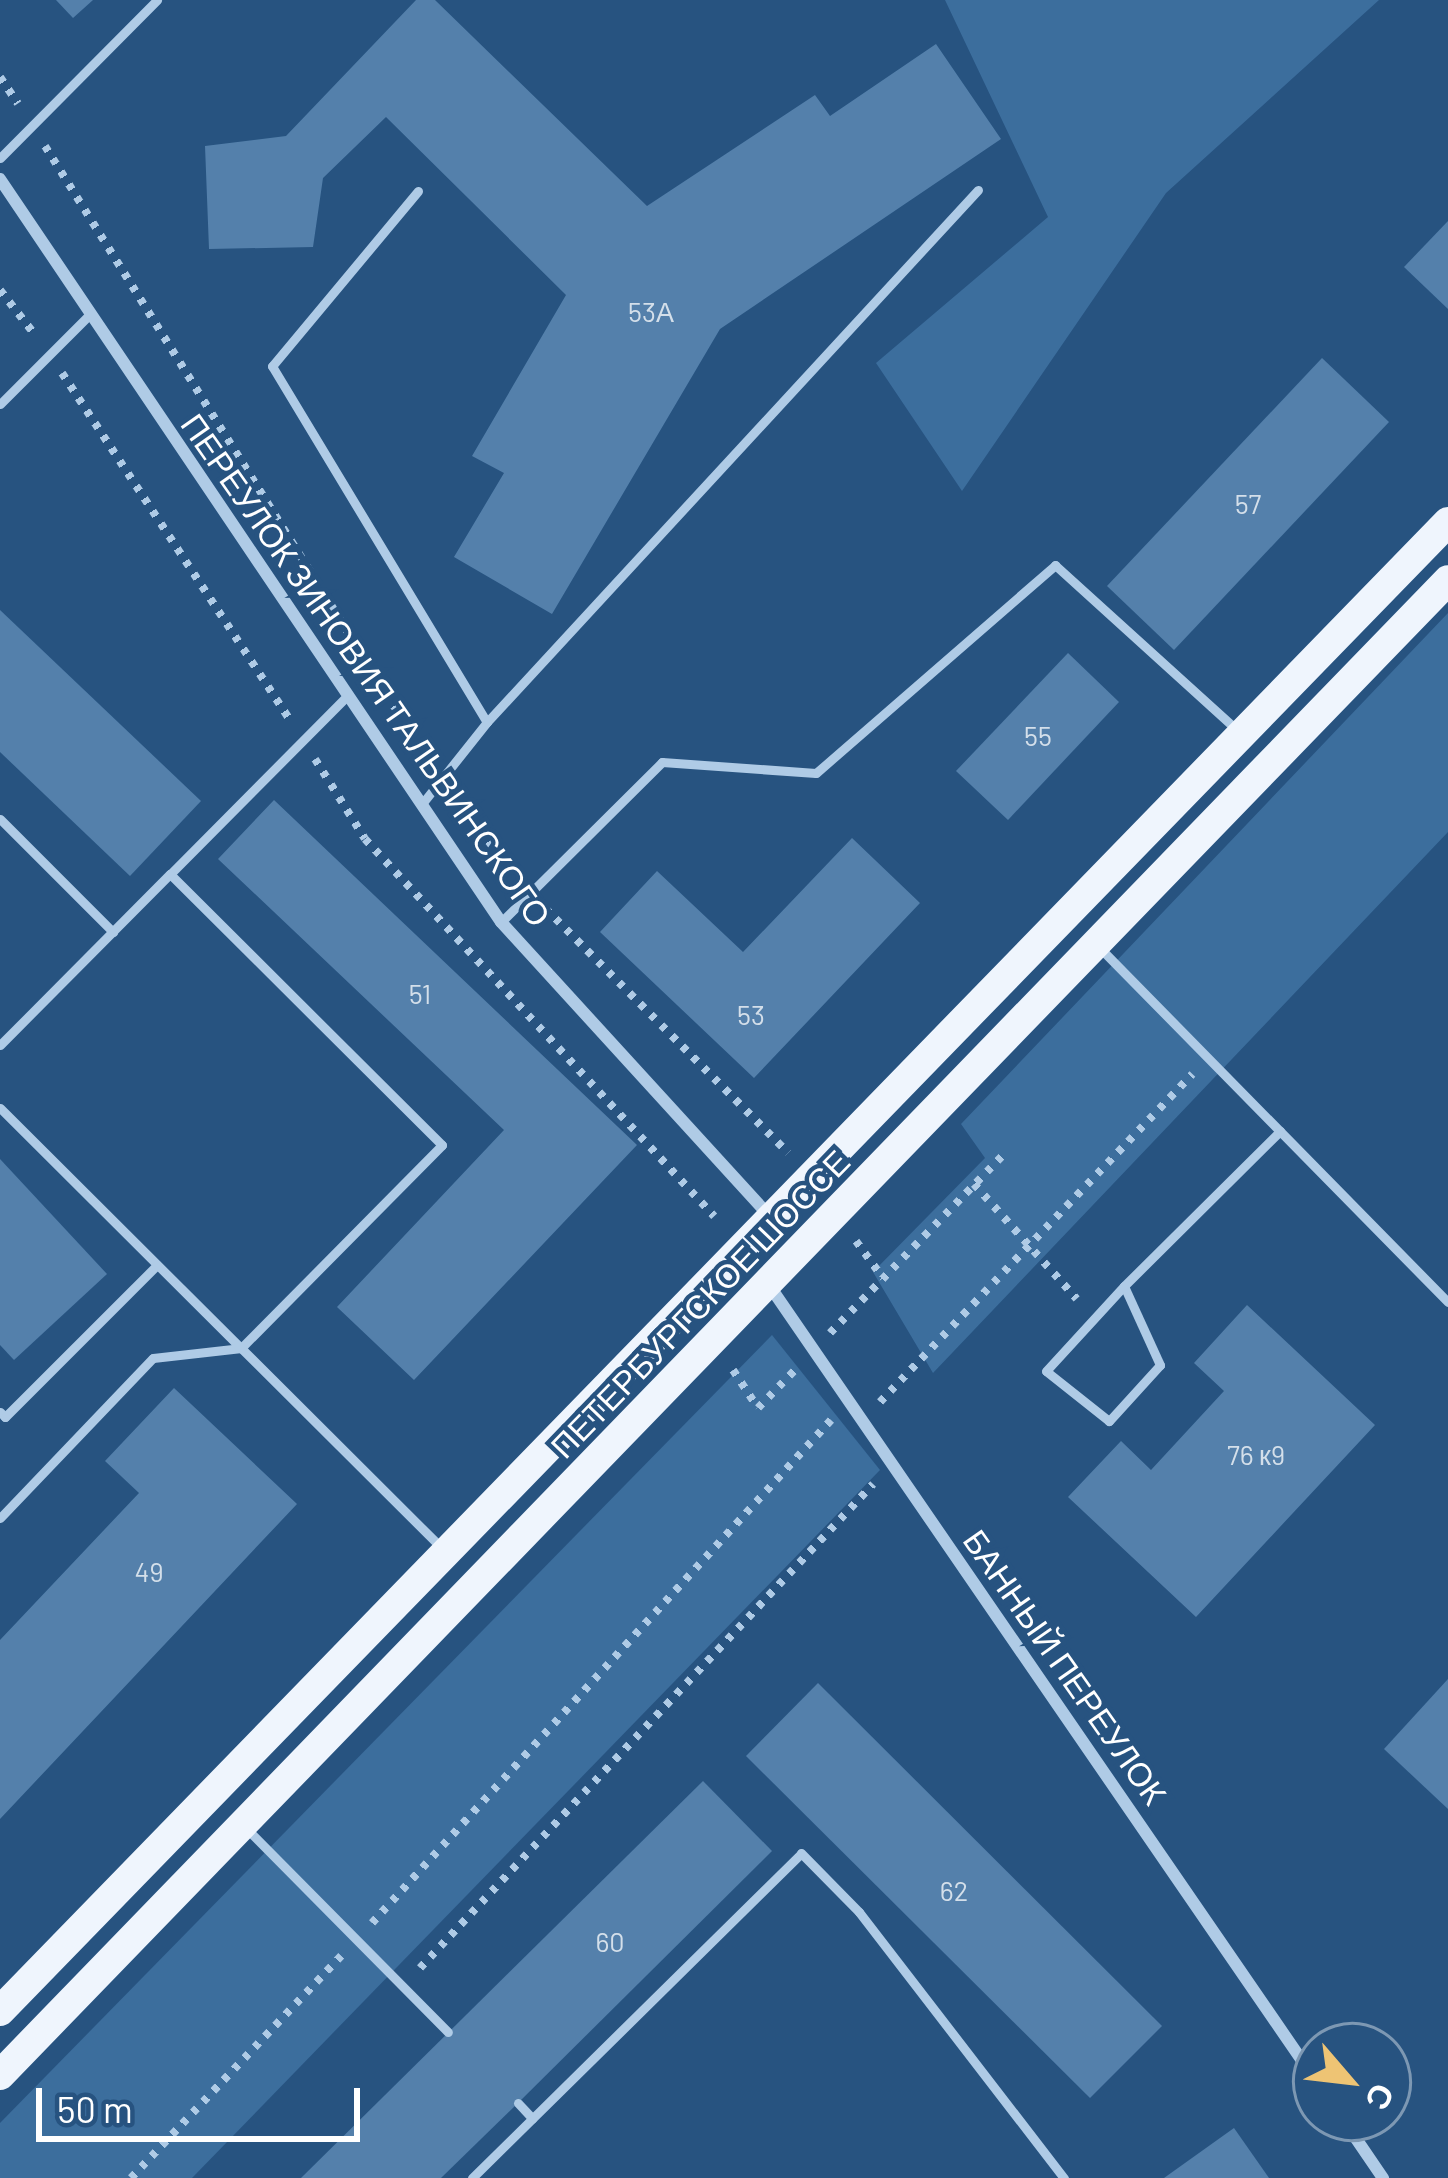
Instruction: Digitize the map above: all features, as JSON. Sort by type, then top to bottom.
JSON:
[{"type":"main road","name":"ПЕТЕРБУРГСКОЕ ШОССЕ","points":[[0,2012],[1448,522]]},
{"type":"main road","name":"ПЕТЕРБУРГСКОЕ ШОССЕ","points":[[0,2075],[1448,580]]},
{"type":"main road","points":[[1066,915],[1098,946]]},
{"type":"main road","points":[[769,1285],[770,1218]]},
{"type":"street","name":"ПЕРЕУЛОК ЗИНОВИЯ ТАЛЬВИНСКОГО","points":[[0,179],[501,922],[770,1218]]},
{"type":"street","name":"БАННЫЙ ПЕРЕУЛОК","points":[[769,1285],[1292,2046]]},
{"type":"street","points":[[1358,2142],[1383,2178]]},
{"type":"lane","points":[[0,158],[157,0]]},
{"type":"lane","points":[[418,190],[272,366],[487,722]]},
{"type":"lane","points":[[421,805],[487,722],[978,190]]},
{"type":"lane","points":[[0,404],[90,314]]},
{"type":"lane","points":[[501,922],[662,762],[815,773],[1055,565],[1243,735]]},
{"type":"lane","points":[[0,1045],[347,696]]},
{"type":"lane","points":[[0,819],[113,932]]},
{"type":"lane","points":[[0,1518],[153,1358],[241,1348],[442,1145],[170,874]]},
{"type":"lane","points":[[1098,946],[1448,1302]]},
{"type":"lane","points":[[0,1108],[444,1551]]},
{"type":"lane","points":[[1124,1286],[1160,1365],[1109,1421],[1046,1371],[1124,1286],[1280,1131]]},
{"type":"lane","points":[[0,1412],[5,1418],[157,1265]]},
{"type":"lane","points":[[243,1824],[448,2032]]},
{"type":"lane","points":[[472,2178],[801,1853],[859,1912],[1064,2178]]},
{"type":"lane","points":[[518,2103],[532,2119]]},
{"type":"path","points":[[0,77],[403,721]]},
{"type":"path","points":[[0,290],[50,354],[365,839],[714,1216]]},
{"type":"path","points":[[440,780],[529,893],[808,1180]]},
{"type":"path","points":[[862,1421],[1207,1057]]},
{"type":"path","points":[[814,1350],[1003,1155]]},
{"type":"path","points":[[974,1184],[1095,1317]]},
{"type":"path","points":[[837,1215],[883,1278]]},
{"type":"path","points":[[131,2178],[356,1940],[848,1401]]},
{"type":"path","points":[[402,1986],[892,1464]]},
{"type":"shaded area","points":[[945,0],[1379,0],[1166,193],[962,491],[876,363],[1048,217]]},
{"type":"shaded area","points":[[1448,613],[1448,832],[933,1373],[873,1272],[985,1158],[961,1124]]},
{"type":"shaded area","points":[[772,1335],[880,1470],[192,2178],[0,2178],[0,2123]]},
{"type":"building","points":[[56,0],[93,0],[73,18]]},
{"type":"building","points":[[416,0],[435,0],[647,206],[815,95],[830,116],[936,44],[1001,139],[720,329],[552,614],[454,557],[504,473],[472,456],[566,295],[386,117],[323,178],[313,247],[209,249],[205,146],[286,136]]},
{"type":"building","points":[[1448,221],[1448,309],[1404,267]]},
{"type":"building","points":[[1322,358],[1389,422],[1174,650],[1107,586]]},
{"type":"building","points":[[0,610],[201,801],[130,876],[0,752]]},
{"type":"building","points":[[1068,653],[1119,702],[1008,820],[956,771]]},
{"type":"building","points":[[274,800],[637,1145],[414,1380],[337,1307],[504,1130],[218,859]]},
{"type":"building","points":[[852,838],[920,903],[754,1078],[600,932],[657,871],[743,952]]},
{"type":"building","points":[[0,1159],[107,1274],[14,1360],[0,1345]]},
{"type":"building","points":[[1247,1305],[1375,1425],[1196,1617],[1068,1497],[1121,1441],[1151,1470],[1224,1391],[1194,1363]]},
{"type":"building","points":[[174,1388],[297,1504],[0,1819],[0,1640],[139,1493],[105,1461]]},
{"type":"building","points":[[1448,1679],[1448,1809],[1384,1749]]},
{"type":"building","points":[[818,1683],[1162,2026],[1090,2098],[746,1756]]},
{"type":"building","points":[[703,1781],[772,1851],[518,2103],[441,2178],[301,2178]]},
{"type":"building","points":[[1234,2128],[1269,2178],[1164,2178]]}]
